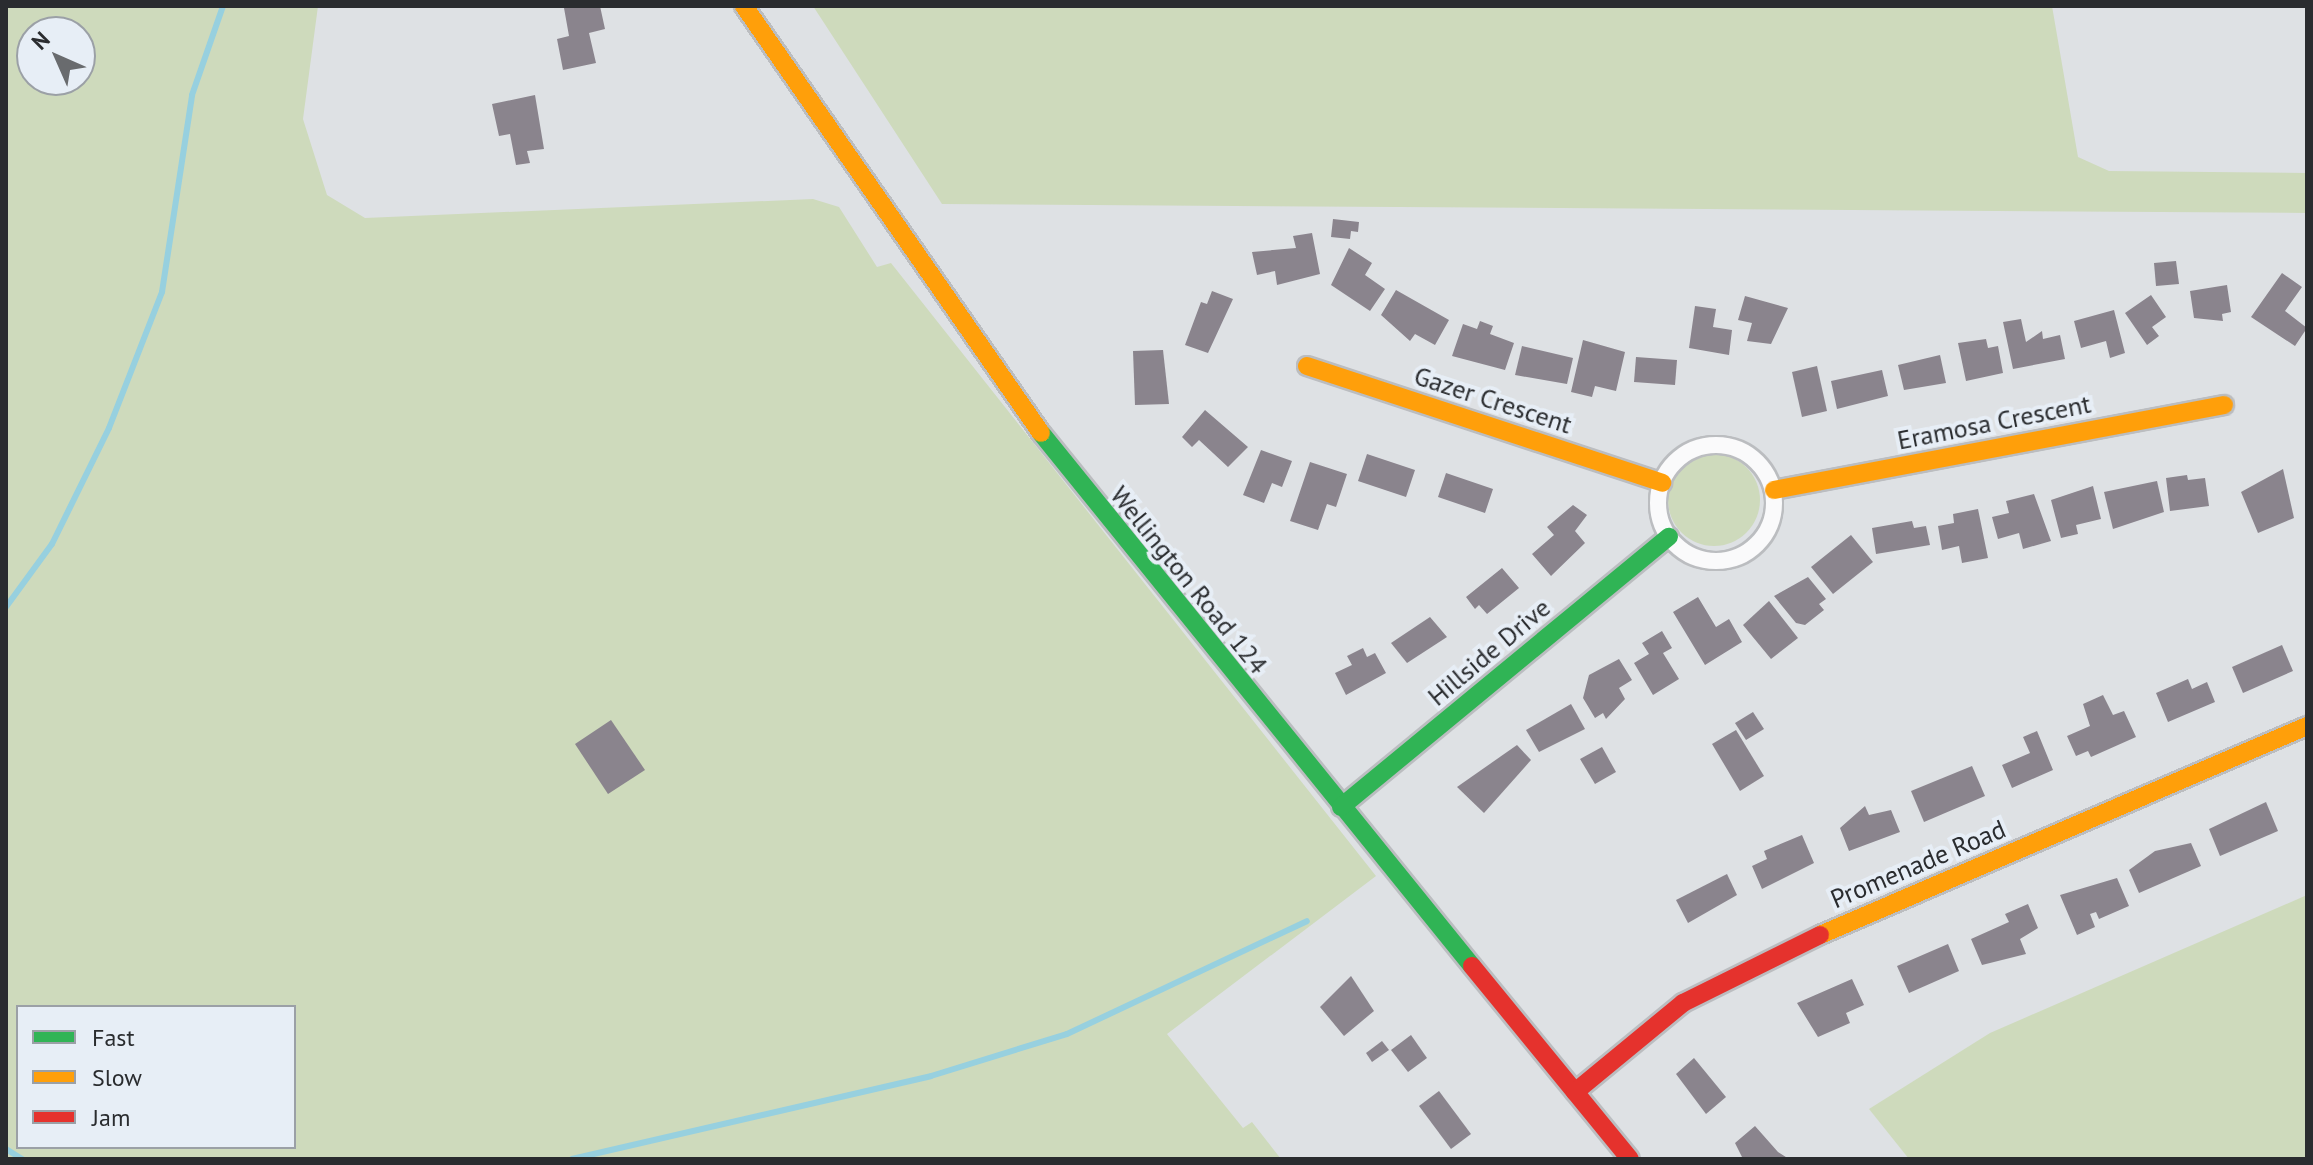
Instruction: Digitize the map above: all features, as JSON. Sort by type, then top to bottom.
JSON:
[{"type":"street","name":"Wellington Road 124","points":[[744,6],[1020,410],[1630,1159]]},
{"type":"street","name":"Gazer Crescent","points":[[1307,366],[1662,483]]},
{"type":"street","name":"Eramosa Crescent","points":[[1774,490],[2224,405]]},
{"type":"street","points":[[1723,445],[1757,461],[1774,490],[1765,535],[1739,556],[1706,561],[1669,537],[1660,520],[1662,483],[1685,454],[1723,445]]},
{"type":"street","name":"Hillside Drive","points":[[1341,807],[1669,537]]},
{"type":"street","name":"Promenade Road","points":[[1575,1092],[1683,1003],[1750,965],[2307,726]]},
{"type":"green space","points":[[6,6],[318,6],[303,119],[327,195],[365,218],[813,199],[839,207],[877,267],[891,263],[1376,876],[1167,1034],[1243,1128],[1252,1122],[1281,1159],[6,1159]]},
{"type":"green space","points":[[813,6],[2052,6],[2078,157],[2109,171],[2307,173],[2307,213],[942,204]]},
{"type":"green space","points":[[1714,454],[1732,457],[1747,467],[1757,482],[1760,500],[1757,518],[1747,533],[1732,543],[1714,546],[1696,543],[1681,533],[1671,518],[1668,500],[1671,482],[1681,467],[1696,457]]},
{"type":"green space","points":[[2307,895],[2307,1159],[1909,1159],[1869,1109],[1990,1033]]},
{"type":"building","points":[[600,6],[605,29],[589,33],[596,63],[563,70],[557,39],[569,36],[564,8]]},
{"type":"building","points":[[535,95],[544,149],[527,151],[530,163],[516,165],[510,134],[499,136],[492,104]]},
{"type":"building","points":[[1333,219],[1359,222],[1358,232],[1351,231],[1350,239],[1331,237]]},
{"type":"building","points":[[1312,233],[1320,274],[1277,285],[1275,271],[1257,275],[1252,252],[1296,248],[1293,236]]},
{"type":"building","points":[[1349,248],[1372,263],[1365,275],[1385,289],[1370,311],[1331,285]]},
{"type":"building","points":[[2176,261],[2179,284],[2156,286],[2154,263]]},
{"type":"building","points":[[2282,273],[2302,287],[2285,311],[2307,328],[2295,346],[2251,317]]},
{"type":"building","points":[[2227,285],[2231,312],[2222,314],[2223,321],[2194,318],[2190,291]]},
{"type":"building","points":[[1396,290],[1449,320],[1435,345],[1415,334],[1410,341],[1381,315]]},
{"type":"building","points":[[1212,291],[1233,299],[1208,353],[1185,345],[1201,302],[1207,304]]},
{"type":"building","points":[[2151,295],[2166,317],[2152,327],[2159,336],[2147,345],[2125,313]]},
{"type":"building","points":[[1745,296],[1788,308],[1771,344],[1747,341],[1752,323],[1738,320]]},
{"type":"building","points":[[1695,306],[1716,309],[1713,327],[1732,330],[1729,355],[1689,348]]},
{"type":"building","points":[[2114,310],[2125,353],[2110,358],[2106,341],[2081,348],[2074,321]]},
{"type":"building","points":[[2021,319],[2026,342],[2042,331],[2043,339],[2060,335],[2065,359],[2013,369],[2003,322]]},
{"type":"building","points":[[1480,321],[1493,326],[1490,334],[1514,343],[1505,370],[1452,356],[1463,324],[1477,329]]},
{"type":"building","points":[[1986,339],[1988,348],[1998,346],[2003,373],[1966,381],[1958,343]]},
{"type":"building","points":[[1583,340],[1625,352],[1616,391],[1595,386],[1592,397],[1571,392]]},
{"type":"building","points":[[1522,346],[1573,358],[1567,384],[1515,375]]},
{"type":"building","points":[[1163,350],[1169,404],[1135,405],[1133,351]]},
{"type":"building","points":[[1940,355],[1946,383],[1904,390],[1898,365]]},
{"type":"building","points":[[1636,357],[1677,360],[1675,385],[1634,382]]},
{"type":"building","points":[[1817,366],[1827,411],[1802,417],[1792,372]]},
{"type":"building","points":[[1882,370],[1888,396],[1837,409],[1831,381]]},
{"type":"building","points":[[1205,410],[1248,447],[1228,467],[1199,440],[1192,447],[1182,437]]},
{"type":"building","points":[[1261,450],[1292,461],[1282,487],[1272,483],[1264,503],[1243,495]]},
{"type":"building","points":[[1367,454],[1415,470],[1406,497],[1358,481]]},
{"type":"building","points":[[1310,462],[1347,474],[1336,507],[1327,504],[1318,530],[1290,521]]},
{"type":"building","points":[[2283,469],[2294,518],[2258,533],[2241,492]]},
{"type":"building","points":[[1446,473],[1493,489],[1485,513],[1438,497]]},
{"type":"building","points":[[2187,475],[2188,480],[2205,478],[2209,506],[2170,511],[2166,478]]},
{"type":"building","points":[[2157,481],[2164,512],[2113,529],[2104,492]]},
{"type":"building","points":[[2093,486],[2101,519],[2076,525],[2078,534],[2061,538],[2051,500]]},
{"type":"building","points":[[2034,494],[2051,541],[2023,549],[2019,533],[1998,539],[1992,517],[2009,513],[2006,501]]},
{"type":"building","points":[[1573,505],[1587,515],[1575,531],[1585,543],[1551,576],[1532,554],[1554,535],[1547,527]]},
{"type":"building","points":[[1978,509],[1988,558],[1962,563],[1959,546],[1942,550],[1938,526],[1954,523],[1953,514]]},
{"type":"building","points":[[1912,521],[1914,528],[1926,526],[1930,545],[1876,554],[1872,528]]},
{"type":"building","points":[[1851,535],[1873,562],[1833,594],[1811,567]]},
{"type":"building","points":[[1502,568],[1519,588],[1487,614],[1479,605],[1475,609],[1466,597]]},
{"type":"building","points":[[1808,577],[1826,599],[1819,604],[1824,610],[1805,625],[1796,623],[1774,596]]},
{"type":"building","points":[[1698,597],[1716,627],[1729,619],[1742,642],[1705,665],[1673,612]]},
{"type":"building","points":[[1769,601],[1798,638],[1771,659],[1743,625]]},
{"type":"building","points":[[1430,617],[1447,637],[1407,663],[1391,643]]},
{"type":"building","points":[[1662,631],[1672,648],[1663,653],[1679,679],[1653,695],[1634,663],[1649,654],[1642,643]]},
{"type":"building","points":[[2282,645],[2293,671],[2243,693],[2232,667]]},
{"type":"building","points":[[1363,648],[1367,657],[1375,653],[1386,673],[1346,695],[1335,673],[1352,665],[1347,656]]},
{"type":"building","points":[[1619,659],[1632,680],[1619,688],[1625,699],[1606,719],[1603,713],[1595,718],[1583,698],[1589,675]]},
{"type":"building","points":[[2188,679],[2192,689],[2207,682],[2215,702],[2168,722],[2156,693]]},
{"type":"building","points":[[2103,695],[2113,715],[2124,711],[2136,737],[2091,757],[2088,751],[2076,756],[2067,736],[2090,726],[2083,704]]},
{"type":"building","points":[[1571,704],[1585,729],[1539,752],[1526,730]]},
{"type":"building","points":[[1753,712],[1764,729],[1746,740],[1735,723]]},
{"type":"building","points":[[611,720],[645,770],[608,794],[575,744]]},
{"type":"building","points":[[1736,730],[1764,776],[1740,791],[1712,744]]},
{"type":"building","points":[[2037,731],[2053,770],[2012,788],[2002,765],[2030,753],[2023,737]]},
{"type":"building","points":[[1517,745],[1531,760],[1484,813],[1457,787]]},
{"type":"building","points":[[1602,747],[1616,772],[1595,784],[1580,759]]},
{"type":"building","points":[[1972,766],[1985,796],[1924,822],[1911,791]]},
{"type":"building","points":[[2266,802],[2278,831],[2220,856],[2209,829]]},
{"type":"building","points":[[1865,806],[1869,815],[1891,810],[1900,832],[1849,851],[1840,828]]},
{"type":"building","points":[[1802,835],[1814,863],[1762,889],[1752,866],[1767,859],[1764,851]]},
{"type":"building","points":[[2191,843],[2201,866],[2139,893],[2129,870],[2155,851]]},
{"type":"building","points":[[1727,874],[1737,895],[1688,923],[1676,900]]},
{"type":"building","points":[[2117,878],[2129,906],[2099,919],[2096,912],[2090,914],[2095,927],[2077,935],[2060,895]]},
{"type":"building","points":[[2028,904],[2038,928],[2020,939],[2026,954],[1982,965],[1971,939],[2009,922],[2005,914]]},
{"type":"building","points":[[1948,944],[1959,971],[1909,993],[1897,966]]},
{"type":"building","points":[[1351,976],[1374,1011],[1344,1036],[1320,1007]]},
{"type":"building","points":[[1852,979],[1864,1005],[1846,1013],[1850,1023],[1818,1037],[1797,1003]]},
{"type":"building","points":[[1411,1035],[1427,1058],[1408,1072],[1391,1050]]},
{"type":"building","points":[[1382,1041],[1389,1050],[1372,1062],[1366,1053]]},
{"type":"building","points":[[1694,1058],[1726,1097],[1706,1114],[1676,1074]]},
{"type":"building","points":[[1439,1091],[1471,1134],[1451,1149],[1419,1106]]},
{"type":"building","points":[[1755,1126],[1778,1152],[1789,1159],[1743,1159],[1735,1143]]},
{"type":"waterway","points":[[6,607],[52,544],[109,428],[162,292],[192,95],[223,6]]},
{"type":"waterway","points":[[572,1159],[931,1076],[1067,1034],[1307,921]]},
{"type":"waterway","points":[[6,1149],[22,1159]]},
{"type":"traffic: fast","points":[[1041,433],[1472,966]]},
{"type":"traffic: fast","points":[[1341,807],[1669,537]]},
{"type":"traffic: slow","points":[[744,6],[1041,433]]},
{"type":"traffic: slow","points":[[1307,366],[1662,483]]},
{"type":"traffic: slow","points":[[1774,490],[2224,405]]},
{"type":"traffic: slow","points":[[1820,935],[2307,726]]},
{"type":"traffic: jam","points":[[1575,1092],[1683,1003],[1820,935]]},
{"type":"traffic: jam","points":[[1472,966],[1630,1159]]}]
